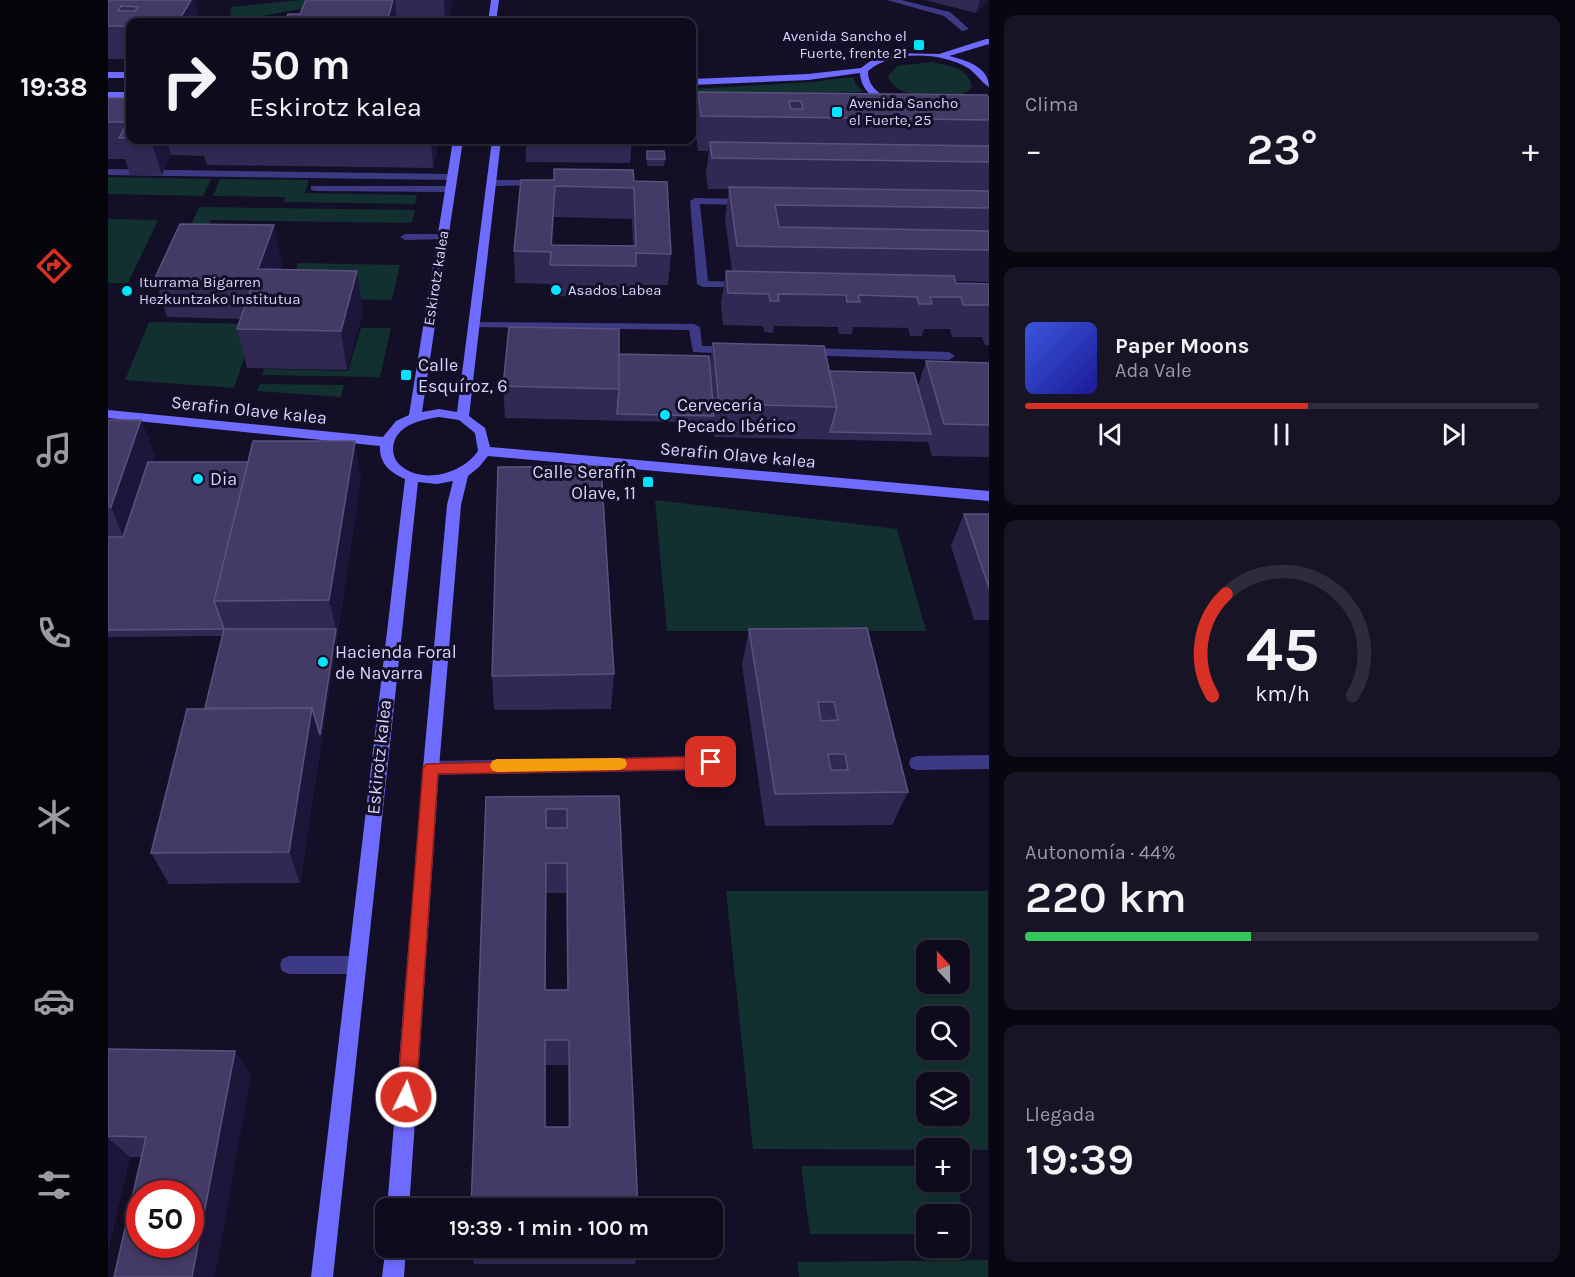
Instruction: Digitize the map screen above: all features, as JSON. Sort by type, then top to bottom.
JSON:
[{"type":"main road","points":[[493,18],[495,0]]},
{"type":"main road","points":[[940,56],[988,41]]},
{"type":"main road","points":[[696,82],[808,77],[864,70],[877,60],[903,54],[940,56],[968,65],[985,76],[988,84]]},
{"type":"main road","points":[[864,70],[863,80],[866,86],[876,95],[901,106]]},
{"type":"main road","points":[[108,75],[126,75]]},
{"type":"main road","points":[[108,95],[126,95]]},
{"type":"main road","points":[[696,101],[727,102]]},
{"type":"main road","points":[[867,103],[891,103]]},
{"type":"main road","name":"Eskirotz kalea","points":[[415,417],[457,144]]},
{"type":"main road","points":[[463,417],[497,144]]},
{"type":"main road","points":[[439,413],[463,417],[481,431],[484,451],[477,463],[462,473],[437,479],[412,477],[395,468],[386,456],[386,442],[396,427],[415,417],[439,413]]},
{"type":"main road","name":"Serafin Olave kalea","points":[[108,414],[386,442]]},
{"type":"main road","name":"Serafin Olave kalea","points":[[484,451],[988,496]]},
{"type":"main road","points":[[399,1198],[431,768],[454,505],[462,473]]},
{"type":"main road","name":"Eskirotz kalea","points":[[322,1277],[412,477]]},
{"type":"main road","points":[[393,1277],[394,1258]]},
{"type":"street","points":[[891,0],[947,14],[965,29]]},
{"type":"street","points":[[108,172],[451,177]]},
{"type":"street","points":[[492,183],[552,183]]},
{"type":"street","points":[[315,188],[449,189]]},
{"type":"street","points":[[750,285],[703,284],[695,201],[754,202]]},
{"type":"street","points":[[405,237],[442,237]]},
{"type":"street","points":[[475,325],[694,327],[697,349],[743,350]]},
{"type":"street","points":[[789,352],[949,356]]},
{"type":"street","points":[[431,768],[711,762]]},
{"type":"street","points":[[917,763],[988,762]]},
{"type":"street","points":[[289,965],[356,965]]},
{"type":"green space","points":[[299,0],[318,0],[323,5],[252,18],[230,18],[231,7]]},
{"type":"green space","points":[[931,62],[957,68],[967,76],[972,87],[965,93],[954,96],[927,98],[902,91],[893,84],[888,76],[897,66]]},
{"type":"green space","points":[[853,77],[863,92],[696,96],[696,89],[812,82]]},
{"type":"green space","points":[[108,177],[211,179],[203,196],[108,194]]},
{"type":"green space","points":[[220,179],[309,180],[305,193],[417,195],[415,204],[284,202],[285,197],[213,196]]},
{"type":"green space","points":[[199,207],[415,210],[412,223],[211,220],[199,248],[181,248]]},
{"type":"green space","points":[[108,219],[158,220],[128,283],[108,283]]},
{"type":"green space","points":[[298,263],[400,265],[392,300],[287,298]]},
{"type":"green space","points":[[149,322],[256,324],[234,388],[125,380]]},
{"type":"green space","points":[[361,328],[391,328],[380,377],[262,375],[264,369],[348,371]]},
{"type":"green space","points":[[260,384],[344,385],[341,397],[257,391]]},
{"type":"green space","points":[[655,500],[897,529],[926,631],[667,631]]},
{"type":"green space","points":[[726,891],[988,891],[988,1150],[970,1150],[970,1138],[916,1138],[916,1150],[753,1149]]},
{"type":"green space","points":[[801,1166],[916,1166],[916,1192],[959,1192],[962,1204],[916,1204],[916,1234],[810,1234]]},
{"type":"green space","points":[[988,1260],[988,1277],[799,1277],[797,1262]]},
{"type":"building","points":[[108,0],[191,0],[180,18],[126,18],[126,26],[108,26]],"holes":[[[121,6],[138,7],[135,11],[118,11]]]},
{"type":"building","points":[[306,0],[393,0],[388,18],[286,18],[288,14],[300,14]]},
{"type":"building","points":[[698,92],[987,95],[989,98],[989,120],[701,116]],"holes":[[[789,101],[801,101],[803,109],[791,109]],[[890,102],[902,102],[905,110],[893,110]]]},
{"type":"building","points":[[108,98],[126,98],[126,122],[108,122]]},
{"type":"building","points":[[126,126],[126,138],[119,138]]},
{"type":"building","points":[[710,142],[989,146],[989,162],[712,158]]},
{"type":"building","points":[[647,151],[664,151],[665,159],[647,159]]},
{"type":"building","points":[[554,169],[633,170],[634,181],[667,182],[671,254],[636,253],[636,266],[550,265],[551,252],[514,251],[521,180],[554,180]],"holes":[[[555,186],[634,188],[636,246],[551,245]]]},
{"type":"building","points":[[729,187],[989,191],[989,208],[775,205],[779,227],[989,231],[989,250],[737,246]]},
{"type":"building","points":[[180,224],[274,225],[258,269],[357,271],[341,331],[237,329],[254,280],[155,278]]},
{"type":"building","points":[[726,271],[954,276],[956,283],[989,284],[989,305],[963,305],[961,297],[930,297],[932,304],[919,304],[917,297],[858,295],[860,302],[847,302],[846,295],[778,294],[779,301],[770,301],[769,294],[728,293]]},
{"type":"building","points":[[509,327],[619,329],[619,389],[503,386]]},
{"type":"building","points":[[713,343],[824,346],[837,407],[719,404]]},
{"type":"building","points":[[619,354],[709,356],[714,416],[617,414]]},
{"type":"building","points":[[926,361],[989,363],[989,425],[944,424]]},
{"type":"building","points":[[829,371],[914,373],[931,434],[830,432],[837,407]]},
{"type":"building","points":[[108,420],[141,420],[111,507],[108,507]]},
{"type":"building","points":[[253,441],[355,441],[329,600],[214,601]]},
{"type":"building","points":[[148,462],[248,462],[214,601],[224,629],[108,630],[108,537],[123,537]]},
{"type":"building","points":[[601,466],[614,674],[492,676],[498,467]]},
{"type":"building","points":[[964,514],[989,514],[989,588]]},
{"type":"building","points":[[867,628],[908,792],[775,794],[749,629]],"holes":[[[818,702],[834,702],[838,720],[821,721]],[[828,754],[845,754],[848,770],[831,770]]]},
{"type":"building","points":[[224,629],[336,629],[320,735],[312,708],[205,708]]},
{"type":"building","points":[[312,708],[289,852],[151,853],[187,709]]},
{"type":"building","points":[[619,796],[637,1198],[471,1198],[486,797]],"holes":[[[546,809],[567,809],[567,828],[546,828]],[[546,863],[567,863],[568,990],[545,990]],[[545,1040],[569,1040],[570,1127],[545,1127]]]},
{"type":"building","points":[[108,1049],[235,1051],[204,1214],[204,1180],[136,1180],[146,1137],[108,1136]]},
{"type":"building","points":[[126,1224],[126,1258],[196,1258],[192,1277],[114,1277]]},
{"type":"slow traffic","points":[[497,766],[619,764]]},
{"type":"place","name":"Avenida Sancho el Fuerte, frente 21","points":[[919,45]]},
{"type":"place","name":"Avenida Sancho el Fuerte, 25","points":[[837,112]]},
{"type":"place","name":"Asados Labea","points":[[556,290]]},
{"type":"place","name":"Iturrama Bigarren Hezkuntzako Institutua","points":[[127,291]]},
{"type":"place","name":"Calle Esquíroz, 6","points":[[406,375]]},
{"type":"place","name":"Cervecería Pecado Ibérico","points":[[665,415]]},
{"type":"place","name":"Dia","points":[[198,479]]},
{"type":"place","name":"Calle Serafín Olave, 11","points":[[648,482]]},
{"type":"place","name":"Hacienda Foral de Navarra","points":[[323,662]]},
{"type":"route","points":[[406,1097],[431,768],[711,762]]}]
